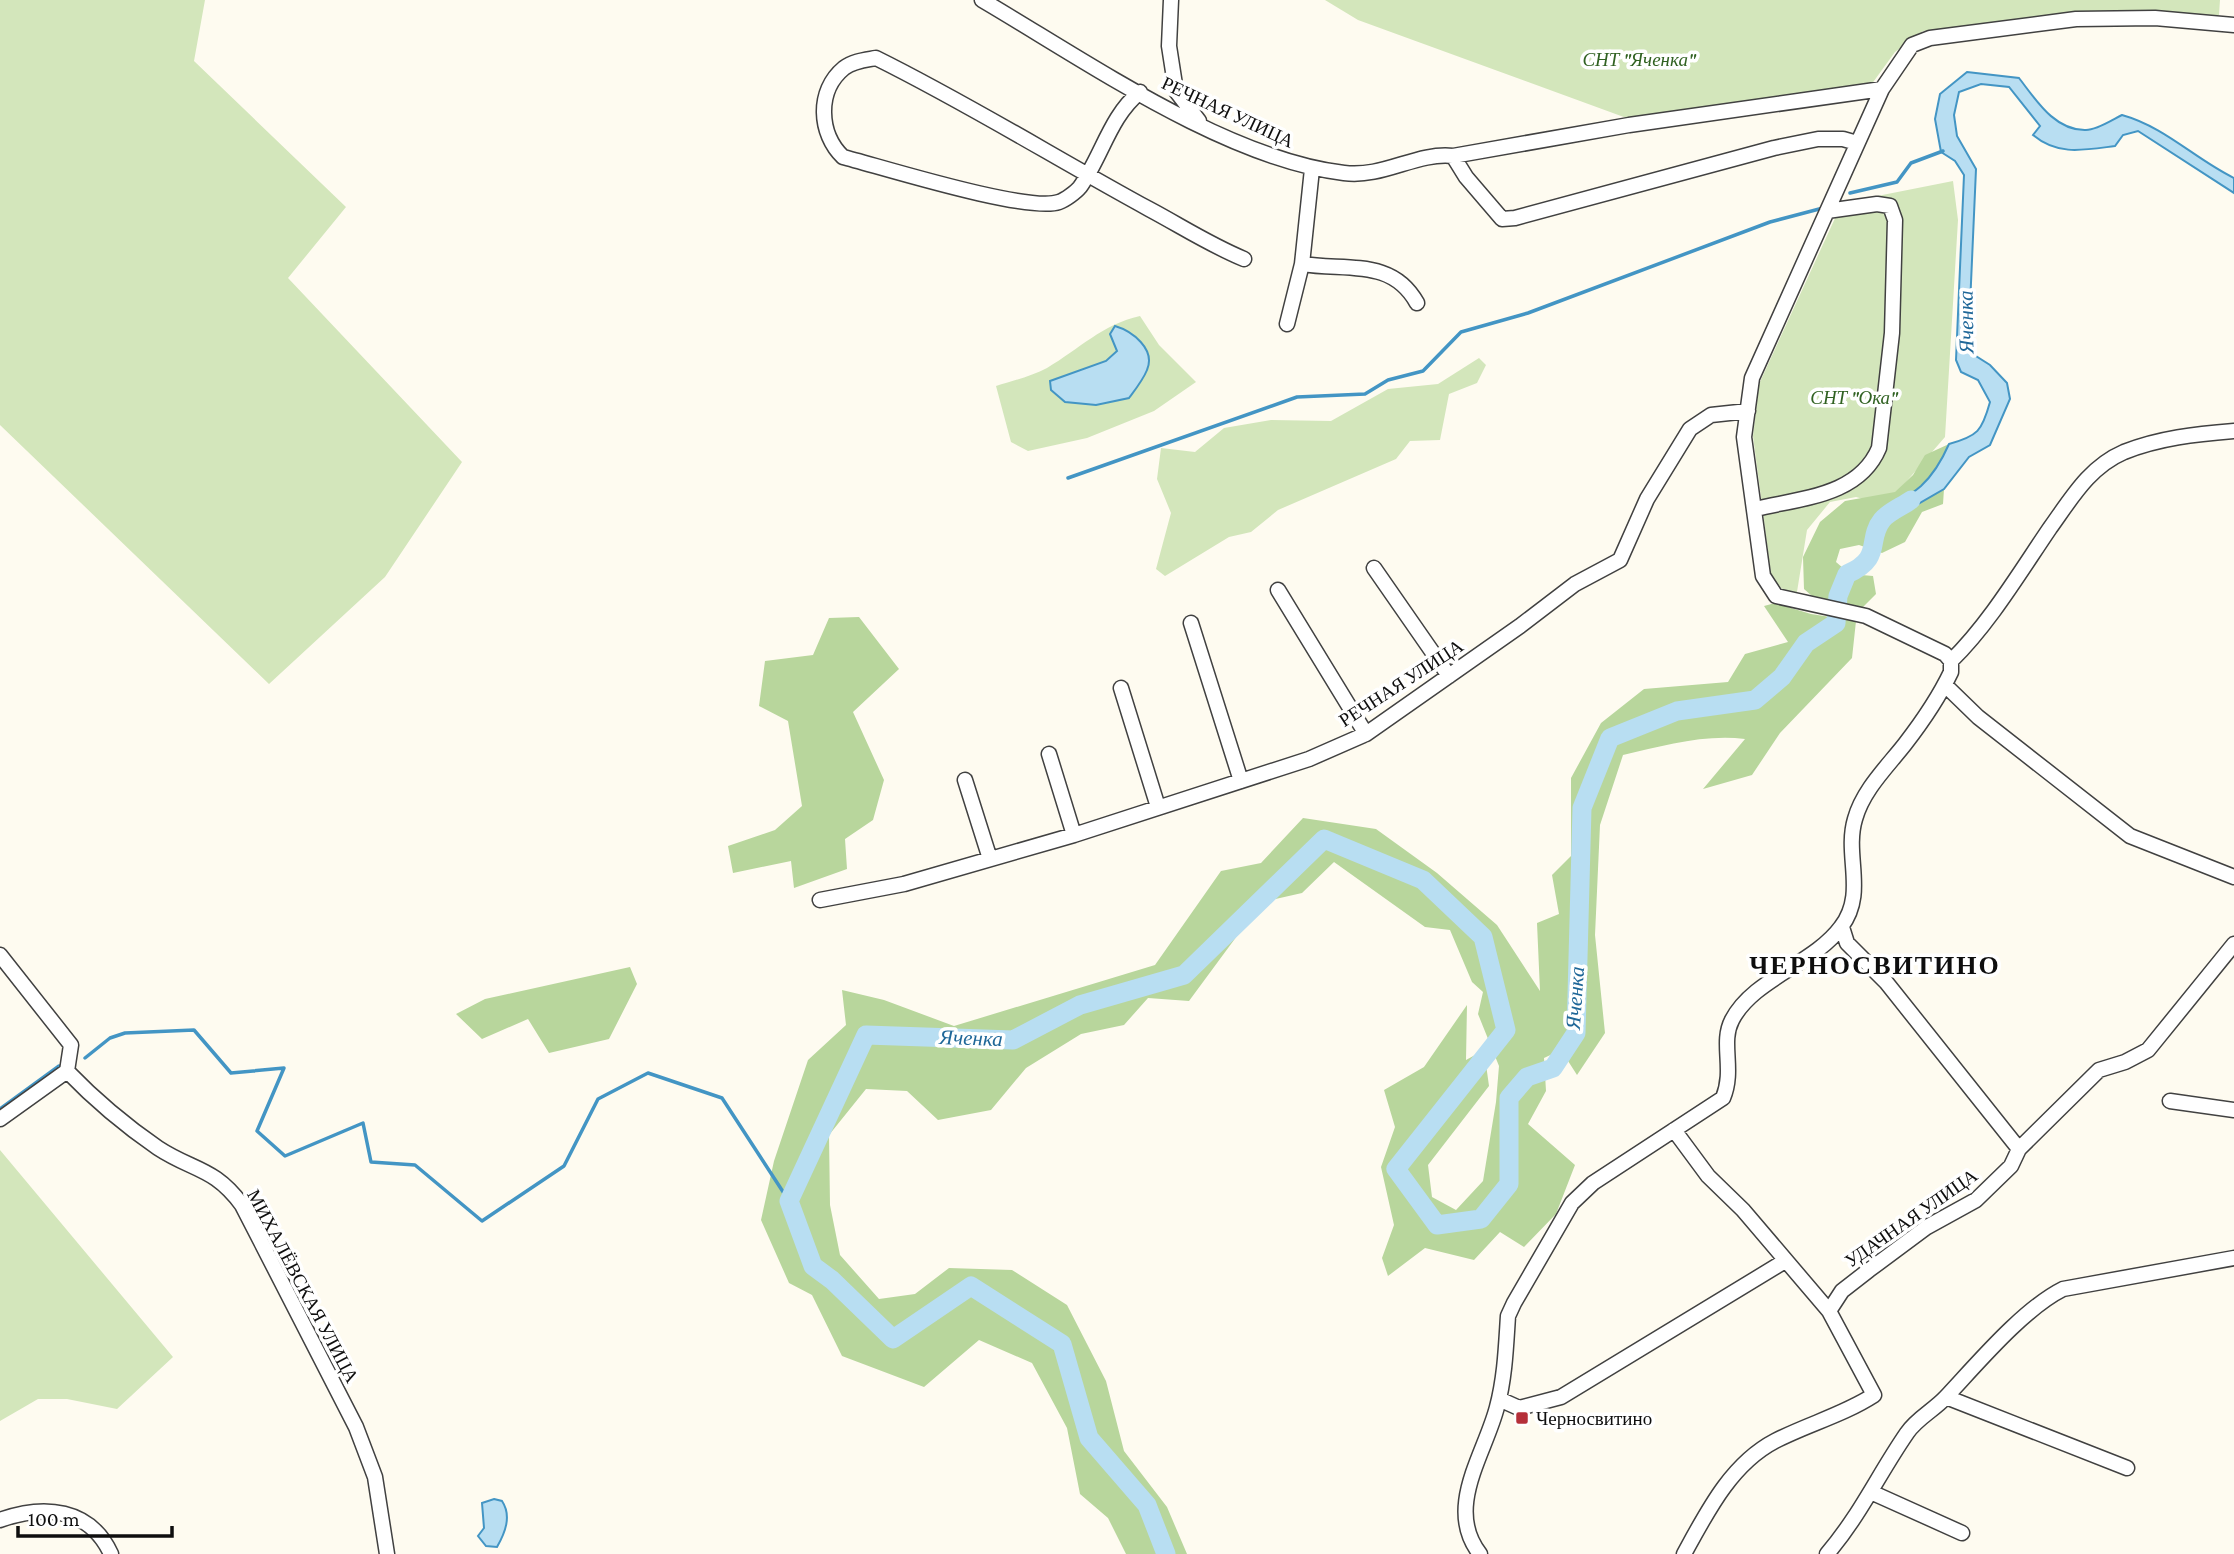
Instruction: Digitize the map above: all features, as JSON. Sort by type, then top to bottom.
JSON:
[{"type":"street","name":"РЕЧНАЯ УЛИЦА","points":[[982,0],[1202,125],[1273,158],[1312,169],[1376,174],[1441,155],[1453,156],[1629,125],[1882,89]]},
{"type":"street","points":[[1171,0],[1169,46],[1176,91],[1202,125]]},
{"type":"street","points":[[1951,661],[1945,654],[1866,616],[1776,596],[1763,576],[1744,437],[1752,378],[1882,89],[1912,45],[1930,38],[2076,19],[2155,18],[2234,25]]},
{"type":"street","points":[[1140,92],[1121,111],[1086,175],[1079,189],[1058,203],[1016,202],[844,157],[833,146],[826,132],[824,111],[828,93],[845,68],[856,62],[876,58],[990,118],[1086,175],[1204,242],[1244,259]]},
{"type":"street","points":[[1453,156],[1466,177],[1502,219],[1515,218],[1774,148],[1818,139],[1843,139],[1857,143]]},
{"type":"street","points":[[1287,324],[1302,264],[1312,169]]},
{"type":"street","points":[[1755,509],[1836,490],[1854,481],[1872,465],[1879,448],[1892,333],[1895,220],[1890,206],[1877,204],[1827,211]]},
{"type":"street","points":[[1302,264],[1331,269],[1376,269],[1408,285],[1417,303]]},
{"type":"street","name":"РЕЧНАЯ УЛИЦА","points":[[820,900],[904,884],[1074,835],[1310,759],[1366,734],[1575,584],[1620,560],[1647,499],[1690,429],[1711,415],[1748,411]]},
{"type":"street","points":[[1480,1554],[1465,1525],[1464,1504],[1499,1399],[1508,1316],[1572,1203],[1592,1183],[1723,1097],[1730,1080],[1727,1035],[1732,1019],[1744,1005],[1823,947],[1842,927],[1856,893],[1851,839],[1855,817],[1864,797],[1945,685],[1951,672],[1951,661],[2003,595],[2072,494],[2089,477],[2122,453],[2177,436],[2234,431]]},
{"type":"street","points":[[1374,568],[1449,676]]},
{"type":"street","points":[[1278,590],[1366,734]]},
{"type":"street","points":[[1191,624],[1241,781]]},
{"type":"street","points":[[1945,685],[1978,717],[2130,835],[2234,877]]},
{"type":"street","points":[[1121,688],[1158,807]]},
{"type":"street","points":[[1049,754],[1074,835]]},
{"type":"street","points":[[965,780],[990,859]]},
{"type":"street","points":[[1842,927],[1847,943],[1886,982],[2019,1149]]},
{"type":"street","name":"УДАЧНАЯ УЛИЦА","points":[[1829,1311],[1842,1291],[1869,1270],[1927,1227],[1976,1200],[2011,1166],[2019,1149],[2099,1070],[2125,1062],[2148,1050],[2234,944]]},
{"type":"street","points":[[0,955],[71,1045],[67,1071],[0,1119]]},
{"type":"street","name":"МИХАЛЁВСКАЯ УЛИЦА","points":[[67,1071],[122,1121],[160,1149],[206,1170],[226,1184],[242,1205],[356,1427],[375,1477],[387,1554]]},
{"type":"street","points":[[2170,1101],[2234,1110]]},
{"type":"street","points":[[1674,1130],[1708,1176],[1743,1210],[1829,1311],[1874,1395],[1855,1407],[1773,1442],[1743,1464],[1704,1517],[1684,1554]]},
{"type":"street","points":[[1827,1554],[1854,1522],[1908,1431],[2045,1298],[2063,1289],[2234,1258]]},
{"type":"street","points":[[1499,1399],[1519,1408],[1561,1397],[1785,1261]]},
{"type":"street","points":[[1946,1397],[2127,1468]]},
{"type":"street","points":[[1873,1493],[1962,1533]]},
{"type":"street","points":[[0,1520],[46,1510],[65,1512],[93,1526],[111,1554]]},
{"type":"green space","points":[[0,0],[205,0],[194,61],[346,207],[288,278],[462,462],[385,577],[269,684],[0,425]]},
{"type":"green space","name":"СНТ \"Яченка\"","points":[[1325,0],[2220,0],[2219,15],[2074,13],[1923,31],[1895,52],[1871,85],[1632,120],[1358,20]]},
{"type":"green space","name":"СНТ \"Ока\"","points":[[1953,181],[1958,220],[1945,437],[1886,505],[1856,497],[1830,502],[1807,530],[1796,598],[1772,582],[1753,436],[1759,384],[1842,203]]},
{"type":"green space","points":[[1140,316],[1159,345],[1196,382],[1154,411],[1087,438],[1028,451],[1011,442],[996,386],[1047,368],[1103,331]],"holes":[[[1110,334],[1148,369],[1050,382],[1106,361],[1117,351]]]},
{"type":"green space","points":[[1479,358],[1486,365],[1477,383],[1449,394],[1440,440],[1410,441],[1396,459],[1278,510],[1251,532],[1229,537],[1165,576],[1156,569],[1171,513],[1157,479],[1161,448],[1195,452],[1224,428],[1271,420],[1331,421],[1388,389],[1438,384]]},
{"type":"green space","points":[[1949,444],[1930,476],[1898,504],[1891,514],[1888,521],[1944,489],[1943,504],[1922,512],[1905,542],[1882,553],[1859,545],[1840,549],[1836,562],[1850,574],[1873,576],[1876,594],[1862,608],[1812,596],[1804,589],[1803,557],[1820,522],[1845,501],[1895,492],[1913,475],[1925,455]]},
{"type":"green space","points":[[1775,603],[1811,614],[1856,621],[1852,658],[1780,733],[1752,775],[1703,789],[1745,739],[1699,739],[1623,755],[1600,825],[1595,935],[1605,1033],[1577,1075],[1561,1050],[1544,1058],[1546,1091],[1528,1124],[1575,1165],[1556,1214],[1524,1247],[1500,1232],[1474,1260],[1425,1248],[1388,1276],[1382,1258],[1394,1225],[1381,1167],[1395,1127],[1384,1090],[1424,1067],[1467,1005],[1466,1060],[1484,1050],[1489,1086],[1428,1165],[1432,1197],[1456,1210],[1483,1181],[1499,1066],[1478,1014],[1483,992],[1472,982],[1450,930],[1425,927],[1334,862],[1302,893],[1262,902],[1189,1001],[1148,998],[1124,1025],[1081,1034],[1026,1068],[991,1110],[938,1120],[907,1091],[866,1089],[829,1135],[830,1205],[840,1255],[879,1299],[915,1294],[949,1268],[1012,1270],[1067,1305],[1106,1381],[1124,1451],[1167,1507],[1187,1554],[1126,1554],[1108,1518],[1080,1494],[1067,1428],[1032,1363],[979,1340],[924,1387],[842,1356],[812,1295],[789,1283],[761,1220],[774,1161],[808,1060],[846,1025],[842,990],[884,1000],[954,1026],[1155,965],[1221,871],[1261,863],[1303,818],[1376,829],[1437,873],[1497,925],[1540,991],[1537,923],[1559,914],[1552,875],[1571,856],[1571,778],[1601,723],[1644,689],[1728,682],[1745,654],[1788,642],[1764,606]]},
{"type":"green space","points":[[859,617],[899,669],[853,712],[884,780],[873,820],[845,839],[847,869],[794,888],[791,861],[733,873],[728,846],[775,830],[802,806],[788,721],[759,706],[765,661],[813,655],[829,618]]},
{"type":"green space","points":[[630,967],[637,984],[609,1039],[549,1053],[528,1019],[482,1039],[456,1014],[485,999]]},
{"type":"green space","points":[[0,1150],[173,1357],[117,1409],[67,1399],[38,1399],[0,1421]]},
{"type":"water","points":[[1967,72],[2019,78],[2047,113],[2075,129],[2095,128],[2122,115],[2138,120],[2234,178],[2234,193],[2138,131],[2123,135],[2115,146],[2082,150],[2062,149],[2042,142],[2033,135],[2040,126],[2009,87],[1981,84],[1959,92],[1954,115],[1957,136],[1976,169],[1968,351],[1990,365],[2007,383],[2010,399],[1990,445],[1969,457],[1944,489],[1887,522],[1897,505],[1930,477],[1949,444],[1967,438],[1977,431],[1990,402],[1978,380],[1961,372],[1956,360],[1964,175],[1955,161],[1941,152],[1935,119],[1940,94]]},
{"type":"water","points":[[1115,326],[1135,337],[1145,348],[1149,362],[1141,381],[1129,398],[1096,405],[1065,402],[1051,390],[1050,381],[1106,361],[1117,351],[1110,334]]},
{"type":"water","points":[[494,1499],[502,1501],[507,1513],[505,1530],[497,1547],[486,1546],[478,1536],[484,1528],[482,1503]]},
{"type":"waterway","points":[[1850,193],[1897,182],[1911,163],[1943,151]]},
{"type":"waterway","points":[[1068,478],[1297,397],[1365,394],[1388,380],[1423,371],[1461,332],[1528,313],[1770,222],[1823,208]]},
{"type":"waterway","name":"Яченка","points":[[1166,1554],[1147,1505],[1089,1438],[1062,1344],[971,1286],[893,1339],[832,1280],[813,1266],[789,1201],[866,1035],[1013,1040],[1080,1005],[1184,975],[1324,839],[1423,880],[1483,937],[1506,1030],[1396,1169],[1437,1225],[1481,1219],[1509,1184],[1509,1098],[1527,1077],[1553,1068],[1576,1033],[1582,808],[1610,738],[1677,711],[1755,700],[1782,677],[1806,643],[1836,623],[1838,596],[1847,574],[1866,562],[1877,527],[1882,520],[1911,500]]},
{"type":"waterway","name":"Яченка","points":[[85,1058],[110,1038],[125,1033],[194,1030],[231,1073],[284,1068],[257,1131],[285,1156],[363,1123],[371,1162],[415,1165],[482,1221],[564,1166],[598,1099],[648,1073],[722,1098],[789,1201]]},
{"type":"waterway","points":[[0,1109],[59,1066]]},
{"type":"place","name":"Черносвитино","points":[[1522,1418]]},
{"type":"district","name":"ЧЕРНОСВИТИНО","points":[[1875,965]]}]
